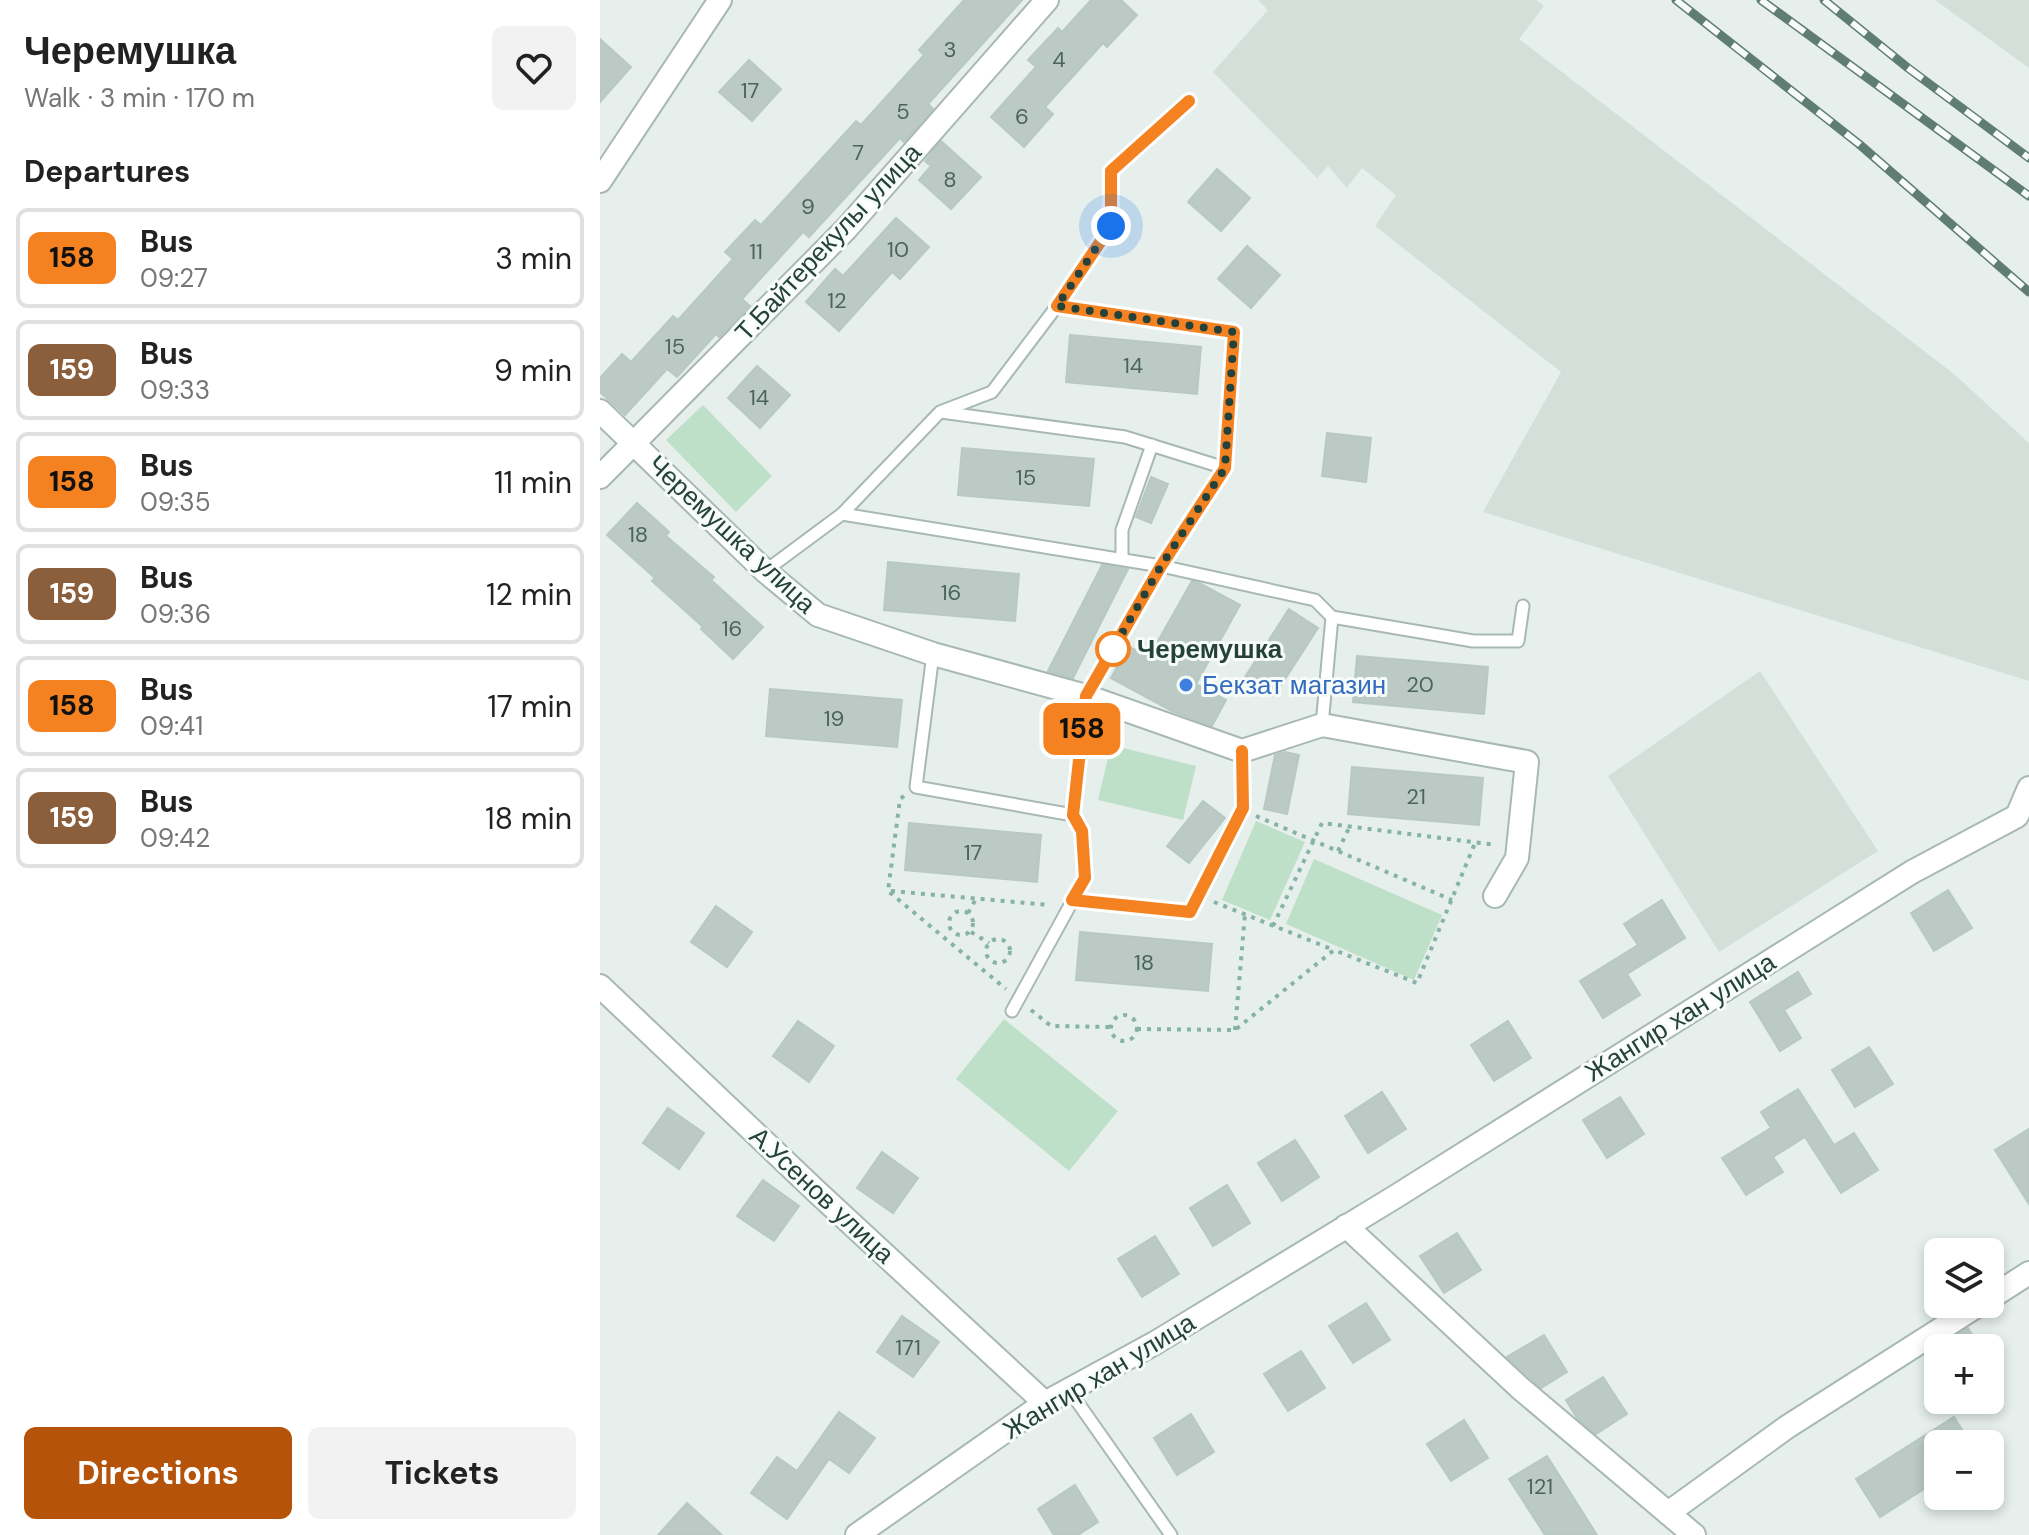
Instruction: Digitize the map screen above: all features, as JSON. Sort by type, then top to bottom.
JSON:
[{"type":"street","points":[[600,181],[720,0]]},
{"type":"street","name":"Т.Байтерекулы улица","points":[[600,477],[846,229],[1047,0]]},
{"type":"street","name":"Черемушка улица","points":[[600,411],[765,571],[818,615],[933,654],[1086,696],[1242,751]]},
{"type":"street","points":[[1242,751],[1322,725],[1527,762],[1517,858],[1495,896]]},
{"type":"street","name":"Жангир хан улица","points":[[869,1532],[1045,1403],[1155,1343],[1912,872],[2023,823],[2029,788]]},
{"type":"street","name":"А.Усенов улица","points":[[600,986],[1045,1403]]},
{"type":"street","points":[[1346,1226],[1520,1388],[1691,1534]]},
{"type":"street","points":[[2004,1289],[2029,1273]]},
{"type":"street","points":[[1668,1513],[1787,1427],[1958,1318]]},
{"type":"lane","points":[[765,571],[842,514],[940,412],[992,392],[1057,306],[1111,226],[1111,171],[1189,101]]},
{"type":"lane","points":[[1012,1011],[1085,878],[1082,831],[1073,815],[1086,696],[1161,566],[1225,468],[1234,332],[1057,306]]},
{"type":"lane","points":[[940,412],[1125,437],[1225,468]]},
{"type":"lane","points":[[1122,559],[1122,530],[1152,445]]},
{"type":"lane","points":[[842,514],[1161,566],[1315,600],[1332,617],[1473,641],[1518,641],[1523,606]]},
{"type":"lane","points":[[1322,725],[1332,617]]},
{"type":"lane","points":[[933,654],[916,787],[1073,815]]},
{"type":"lane","points":[[1070,903],[1190,912],[1243,808],[1242,751]]},
{"type":"lane","points":[[1069,1390],[1171,1535]]},
{"type":"path","points":[[888,891],[900,799],[916,787]]},
{"type":"path","points":[[1253,815],[1452,900]]},
{"type":"path","points":[[1273,926],[1322,823],[1518,848]]},
{"type":"path","points":[[1338,851],[1350,826]]},
{"type":"path","points":[[1199,896],[1417,983],[1475,843]]},
{"type":"path","points":[[888,891],[1070,903]]},
{"type":"path","points":[[888,891],[1051,1026],[1111,1027]]},
{"type":"path","points":[[968,913],[976,899]]},
{"type":"path","points":[[959,911],[968,913],[973,923],[970,931],[964,935],[955,934],[948,926],[950,918],[959,911]]},
{"type":"path","points":[[1235,1030],[1245,914]]},
{"type":"path","points":[[970,931],[989,943]]},
{"type":"path","points":[[950,942],[955,934]]},
{"type":"path","points":[[1001,939],[1007,943],[1011,951],[1006,961],[998,964],[990,961],[986,954],[989,943],[1001,939]]},
{"type":"path","points":[[1137,1029],[1235,1030],[1334,950]]},
{"type":"path","points":[[1123,1015],[1135,1020],[1137,1029],[1135,1037],[1124,1041],[1113,1035],[1111,1027],[1115,1019],[1123,1015]]},
{"type":"shaded area","points":[[1258,0],[1536,0],[1544,6],[1519,39],[1954,374],[2029,443],[2029,681],[1483,512],[1561,372],[1375,226],[1396,195],[1362,168],[1347,188],[1328,166],[1317,178],[1213,72],[1268,10]]},
{"type":"shaded area","points":[[1935,0],[2029,0],[2029,68]]},
{"type":"shaded area","points":[[1760,671],[1878,851],[1719,952],[1608,776]]},
{"type":"green space","points":[[703,405],[772,476],[736,512],[666,440]]},
{"type":"green space","points":[[1111,745],[1196,766],[1183,820],[1098,800]]},
{"type":"green space","points":[[1256,821],[1305,842],[1270,920],[1222,900]]},
{"type":"green space","points":[[1314,859],[1442,915],[1414,980],[1286,924]]},
{"type":"green space","points":[[1004,1019],[1118,1111],[1069,1171],[956,1079]]},
{"type":"building","points":[[964,0],[1022,0],[928,104],[933,109],[904,142],[900,138],[809,237],[803,232],[742,299],[750,306],[719,337],[716,334],[677,377],[667,369],[625,415],[600,392],[600,378],[622,354],[631,362],[673,316],[678,320],[733,259],[725,252],[755,220],[761,225],[856,121],[861,125],[924,55],[919,50]]},
{"type":"building","points":[[1091,0],[1121,0],[1137,15],[1107,47],[1103,43],[1045,107],[1053,114],[1024,147],[991,117],[1036,67],[1028,60],[1058,28],[1062,32]]},
{"type":"building","points":[[600,39],[631,67],[600,102]]},
{"type":"building","points":[[749,60],[781,89],[752,121],[719,92]]},
{"type":"building","points":[[941,141],[981,177],[951,209],[919,180],[931,166],[925,161]]},
{"type":"building","points":[[1217,169],[1250,198],[1221,231],[1188,202]]},
{"type":"building","points":[[896,218],[929,247],[900,279],[892,272],[839,331],[806,302],[835,269],[843,276]]},
{"type":"building","points":[[1247,246],[1280,275],[1251,308],[1218,279]]},
{"type":"building","points":[[1070,335],[1201,347],[1197,394],[1066,382]]},
{"type":"building","points":[[757,366],[790,395],[760,428],[728,398]]},
{"type":"building","points":[[1327,433],[1371,438],[1366,482],[1322,476]]},
{"type":"building","points":[[962,448],[1094,459],[1089,506],[958,495]]},
{"type":"building","points":[[1151,477],[1168,484],[1151,523],[1136,517]]},
{"type":"building","points":[[637,503],[669,532],[666,536],[714,577],[711,580],[763,627],[733,659],[652,581],[655,578],[607,535]]},
{"type":"building","points":[[888,562],[1019,574],[1015,621],[884,610]]},
{"type":"building","points":[[1102,565],[1128,569],[1073,678],[1048,671]]},
{"type":"building","points":[[1192,581],[1240,605],[1196,684],[1226,700],[1212,726],[1172,711],[1111,678],[1128,646],[1149,657]]},
{"type":"building","points":[[1289,609],[1318,628],[1274,696],[1245,677]]},
{"type":"building","points":[[1357,656],[1488,667],[1484,714],[1353,702]]},
{"type":"building","points":[[770,689],[902,700],[897,747],[766,736]]},
{"type":"building","points":[[1285,752],[1299,755],[1287,814],[1264,809],[1275,755]]},
{"type":"building","points":[[1352,767],[1483,778],[1479,825],[1348,814]]},
{"type":"building","points":[[1203,801],[1225,818],[1189,863],[1167,846]]},
{"type":"building","points":[[909,823],[1041,835],[1037,882],[905,870]]},
{"type":"building","points":[[1948,890],[1972,928],[1934,951],[1911,913]]},
{"type":"building","points":[[1662,900],[1685,938],[1627,974],[1640,995],[1603,1018],[1580,981],[1638,945],[1624,924]]},
{"type":"building","points":[[716,906],[752,932],[727,967],[691,942]]},
{"type":"building","points":[[1080,932],[1212,944],[1208,991],[1076,980]]},
{"type":"building","points":[[1798,972],[1811,994],[1784,1010],[1801,1038],[1780,1051],[1750,1002]]},
{"type":"building","points":[[798,1021],[834,1046],[809,1082],[773,1056]]},
{"type":"building","points":[[1508,1021],[1531,1058],[1494,1081],[1471,1045]]},
{"type":"building","points":[[1869,1047],[1893,1084],[1855,1107],[1832,1070]]},
{"type":"building","points":[[1798,1089],[1834,1145],[1854,1133],[1878,1170],[1841,1193],[1805,1137],[1773,1157],[1783,1172],[1746,1195],[1722,1158],[1771,1128],[1761,1112]]},
{"type":"building","points":[[1382,1092],[1406,1129],[1368,1153],[1345,1116]]},
{"type":"building","points":[[1620,1097],[1644,1134],[1607,1158],[1583,1120]]},
{"type":"building","points":[[668,1108],[704,1133],[679,1169],[643,1143]]},
{"type":"building","points":[[2029,1129],[2029,1204],[1995,1150]]},
{"type":"building","points":[[1295,1140],[1319,1177],[1282,1201],[1258,1163]]},
{"type":"building","points":[[882,1152],[918,1178],[893,1213],[857,1188]]},
{"type":"building","points":[[763,1180],[799,1206],[774,1241],[737,1216]]},
{"type":"building","points":[[1227,1185],[1250,1223],[1213,1246],[1190,1208]]},
{"type":"building","points":[[1457,1233],[1481,1270],[1444,1293],[1420,1256]]},
{"type":"building","points":[[1155,1236],[1179,1274],[1142,1297],[1118,1259]]},
{"type":"building","points":[[1366,1303],[1390,1340],[1353,1363],[1329,1326]]},
{"type":"building","points":[[902,1316],[939,1342],[913,1377],[877,1352]]},
{"type":"building","points":[[1544,1335],[1567,1372],[1541,1388],[1507,1357]]},
{"type":"building","points":[[1301,1351],[1325,1388],[1288,1411],[1264,1374]]},
{"type":"building","points":[[1603,1377],[1627,1414],[1596,1434],[1577,1418],[1566,1400]]},
{"type":"building","points":[[839,1412],[875,1438],[849,1473],[829,1459],[787,1519],[751,1493],[777,1457],[797,1471]]},
{"type":"building","points":[[1191,1414],[1214,1452],[1177,1475],[1154,1438]]},
{"type":"building","points":[[1954,1417],[1962,1430],[1933,1430]]},
{"type":"building","points":[[1464,1420],[1488,1458],[1451,1481],[1427,1444]]},
{"type":"building","points":[[1924,1436],[1924,1489],[1880,1517],[1856,1479]]},
{"type":"building","points":[[1547,1456],[1597,1535],[1545,1535],[1509,1479]]},
{"type":"building","points":[[1075,1485],[1098,1522],[1078,1535],[1054,1535],[1038,1509]]},
{"type":"building","points":[[687,1503],[722,1535],[658,1535]]},
{"type":"railway","points":[[1676,0],[1859,144],[2029,292]]},
{"type":"railway","points":[[1761,0],[2029,196]]},
{"type":"railway","points":[[1824,0],[1908,68],[2029,158]]},
{"type":"bus line","name":"158","points":[[1189,101],[1111,171],[1111,226],[1057,306],[1234,332],[1225,468],[1161,566],[1086,696],[1073,815],[1082,831],[1085,878],[1072,900],[1190,912],[1243,808],[1242,751]]},
{"type":"place","name":"Черемушка","points":[[1113,649]]},
{"type":"place","name":"Бекзат магазин","points":[[1186,685]]},
{"type":"route","points":[[1111,226],[1057,306],[1234,332],[1225,468],[1161,566],[1113,649]]}]
